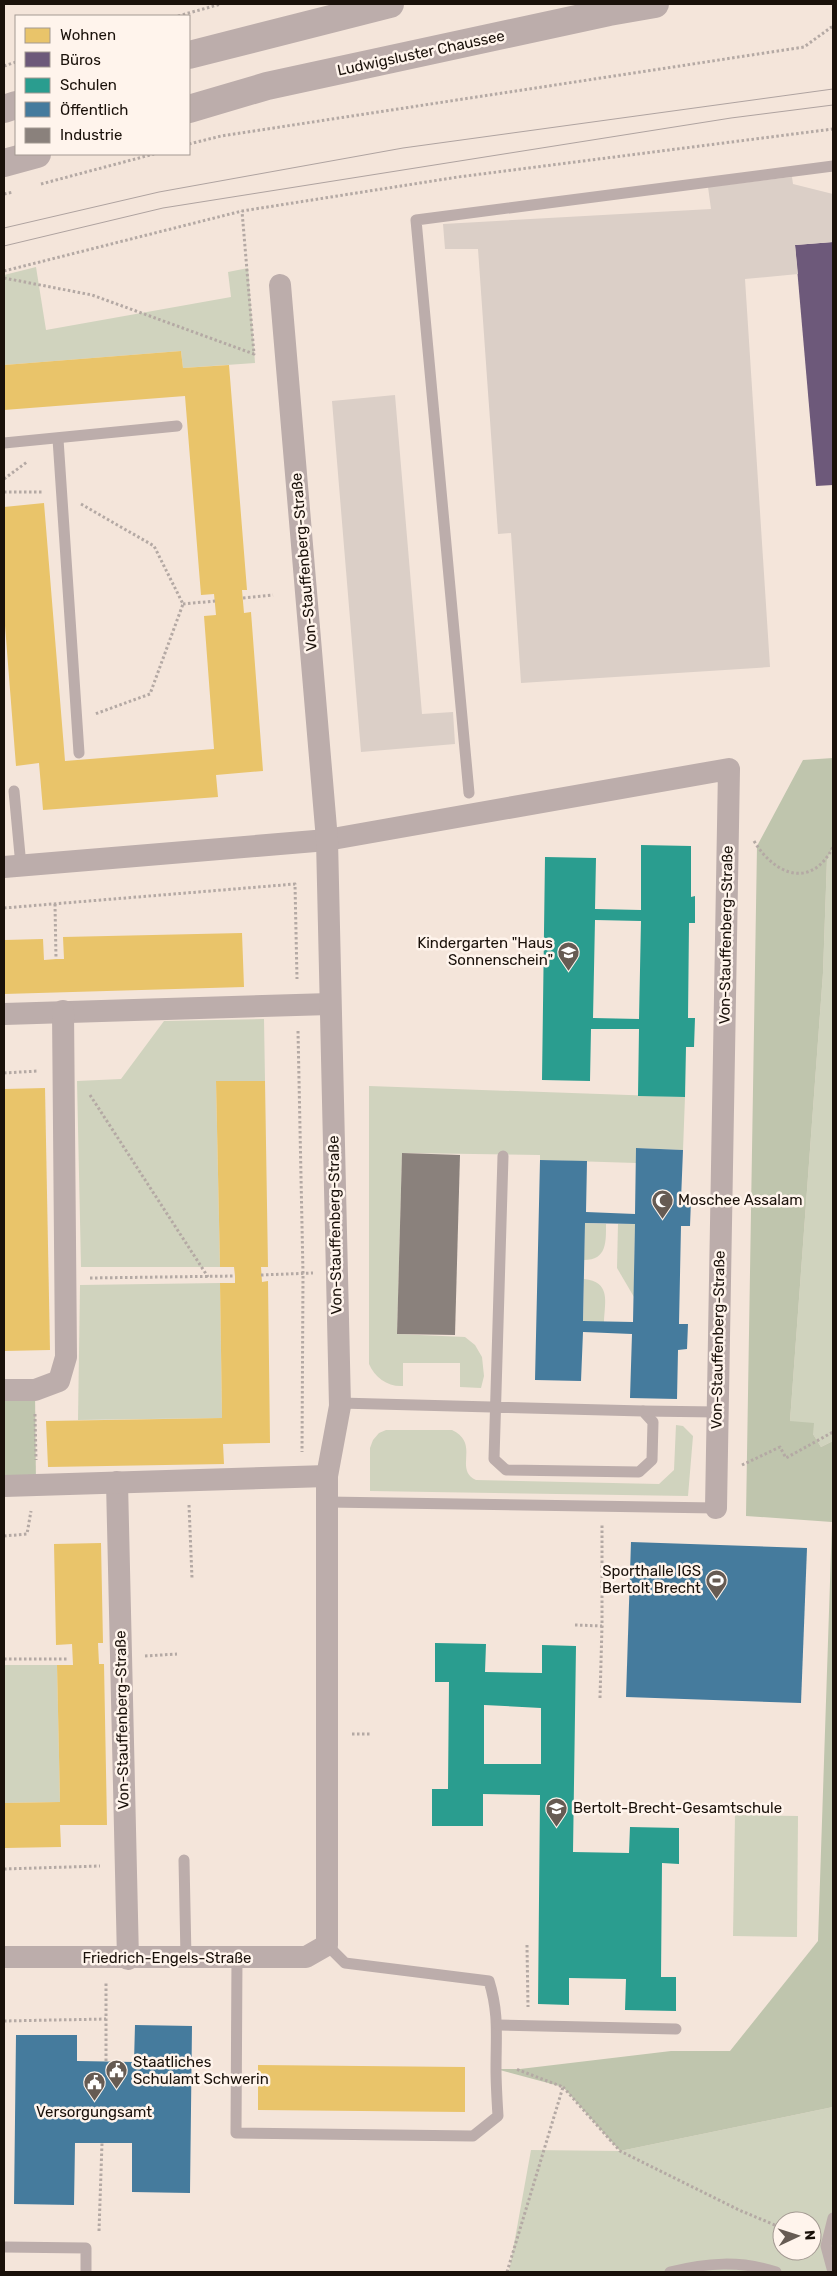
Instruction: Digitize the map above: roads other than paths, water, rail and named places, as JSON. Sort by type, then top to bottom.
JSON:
[{"type":"street","points":[[190,56],[390,4]]},
{"type":"street","name":"Ludwigsluster Chaussee","points":[[190,109],[267,86],[608,12],[655,4]]},
{"type":"street","points":[[4,163],[33,155]]},
{"type":"street","name":"Von-Stauffenberg-Straße","points":[[280,285],[327,840],[335,1271],[340,1403],[327,1476],[327,1945]]},
{"type":"street","name":"Von-Stauffenberg-Straße","points":[[12,867],[327,840],[729,769],[716,1508]]},
{"type":"street","points":[[4,1014],[330,1004]]},
{"type":"street","points":[[4,1390],[34,1390],[59,1380],[66,1357],[67,1278],[63,1011]]},
{"type":"street","points":[[4,1486],[327,1476]]},
{"type":"street","name":"Von-Stauffenberg-Straße","points":[[117,1482],[128,1958]]},
{"type":"street","name":"Friedrich-Engels-Straße","points":[[4,1957],[306,1957],[327,1945]]},
{"type":"lane","points":[[468,793],[416,220],[833,166]]},
{"type":"lane","points":[[4,443],[177,426]]},
{"type":"lane","points":[[58,439],[79,753]]},
{"type":"lane","points":[[12,867],[14,791]]},
{"type":"lane","points":[[503,1156],[494,1459],[506,1470],[639,1472],[652,1460],[653,1422],[643,1411]]},
{"type":"lane","points":[[340,1403],[717,1412]]},
{"type":"lane","points":[[327,1502],[716,1508]]},
{"type":"lane","points":[[184,1860],[186,1958]]},
{"type":"lane","points":[[237,1957],[236,2133],[473,2136],[498,2116],[496,2069],[498,2026],[496,2002],[488,1981],[345,1963],[327,1945]]},
{"type":"lane","points":[[498,2026],[528,2025],[676,2030]]},
{"type":"lane","points":[[833,2218],[826,2246],[833,2272]]},
{"type":"lane","points":[[4,2247],[86,2248],[86,2272]]},
{"type":"lane","points":[[670,2272],[702,2264],[757,2266],[776,2272]]},
{"type":"tram line","points":[[4,228],[159,192],[403,148],[833,89]]},
{"type":"tram line","points":[[4,246],[163,208],[731,118],[833,105]]},
{"type":"place","name":"Kindergarten \"Haus Sonnenschein\"","points":[[569,971]]},
{"type":"place","name":"Moschee Assalam","points":[[662,1219]]},
{"type":"place","name":"Sporthalle IGS Bertolt Brecht","points":[[717,1599]]},
{"type":"place","name":"Bertolt-Brecht-Gesamtschule","points":[[557,1827]]},
{"type":"place","name":"Staatliches Schulamt Schwerin","points":[[117,2090]]},
{"type":"place","name":"Versorgungsamt","points":[[94,2102]]}]
